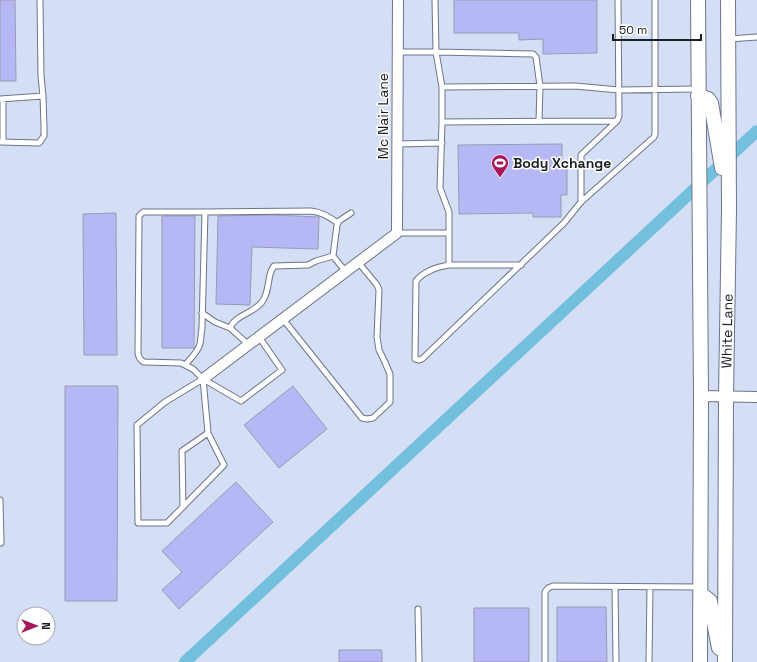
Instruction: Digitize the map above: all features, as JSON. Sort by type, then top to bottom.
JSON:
[{"type":"main road","name":"White Lane","points":[[698,0],[701,396],[700,662]]},
{"type":"main road","name":"White Lane","points":[[725,662],[726,396],[729,210],[728,0]]},
{"type":"main road","points":[[698,92],[711,103],[729,210]]},
{"type":"main road","points":[[701,590],[710,601],[722,662]]},
{"type":"street","name":"Mc Nair Lane","points":[[397,232],[398,0]]},
{"type":"street","points":[[203,379],[397,232]]},
{"type":"street","points":[[701,396],[757,397]]},
{"type":"lane","points":[[40,0],[40,76],[43,96],[44,136],[39,143],[1,142],[2,99],[43,96]]},
{"type":"lane","points":[[436,0],[436,52],[442,87],[440,188],[448,209],[449,264]]},
{"type":"lane","points":[[581,202],[581,155],[617,121],[619,116],[618,0]]},
{"type":"lane","points":[[521,265],[449,264],[436,267],[419,277],[416,281],[415,359],[422,359],[521,265],[564,223],[581,202],[654,137],[655,0]]},
{"type":"lane","points":[[728,39],[757,37]]},
{"type":"lane","points":[[397,52],[533,54],[536,56],[540,86],[539,121]]},
{"type":"lane","points":[[442,87],[576,86],[619,90],[698,92]]},
{"type":"lane","points":[[442,122],[617,121]]},
{"type":"lane","points":[[397,144],[442,143]]},
{"type":"lane","points":[[259,337],[282,370],[241,401],[203,379],[193,370],[181,363],[142,361],[139,357],[139,216],[144,212],[311,211],[324,214],[338,223]]},
{"type":"lane","points":[[185,365],[200,345],[202,328],[205,212]]},
{"type":"lane","points":[[346,272],[333,256],[337,225],[339,221],[350,213]]},
{"type":"lane","points":[[397,232],[449,233]]},
{"type":"lane","points":[[230,328],[236,320],[252,311],[261,303],[267,295],[271,271],[274,266],[308,265],[316,260],[333,256]]},
{"type":"lane","points":[[283,319],[362,418],[373,418],[390,402],[390,374],[379,350],[377,337],[379,290],[377,285],[358,262]]},
{"type":"lane","points":[[202,313],[215,322],[230,328],[249,345]]},
{"type":"lane","points":[[203,379],[208,433],[224,465],[167,523],[138,523],[137,425],[165,402],[203,379]]},
{"type":"lane","points":[[183,507],[182,451],[208,433]]},
{"type":"lane","points":[[0,500],[1,543]]},
{"type":"lane","points":[[545,662],[545,592],[552,586],[650,587],[701,590]]},
{"type":"lane","points":[[615,587],[616,662]]},
{"type":"lane","points":[[649,662],[650,587]]},
{"type":"lane","points":[[418,609],[419,662]]},
{"type":"building","points":[[0,0],[15,0],[16,81],[0,81]]},
{"type":"building","points":[[454,0],[597,0],[597,53],[543,54],[543,39],[519,40],[519,33],[454,33]]},
{"type":"building","points":[[562,144],[562,167],[567,168],[567,195],[561,195],[561,217],[533,217],[533,213],[459,214],[458,145]]},
{"type":"building","points":[[116,213],[117,355],[84,355],[83,214]]},
{"type":"building","points":[[273,215],[319,217],[318,249],[252,247],[250,305],[216,304],[218,216]]},
{"type":"building","points":[[162,216],[195,216],[194,348],[162,348]]},
{"type":"building","points":[[65,386],[118,386],[117,601],[65,601]]},
{"type":"building","points":[[293,386],[327,429],[279,468],[244,425]]},
{"type":"building","points":[[236,482],[273,522],[179,609],[162,590],[182,572],[162,551]]},
{"type":"building","points":[[557,607],[606,607],[607,662],[557,662]]},
{"type":"building","points":[[474,608],[529,608],[529,662],[474,662]]},
{"type":"building","points":[[339,650],[382,650],[382,662],[339,662]]},
{"type":"waterway","points":[[185,662],[757,131]]},
{"type":"place","name":"Body Xchange","points":[[500,178]]}]
